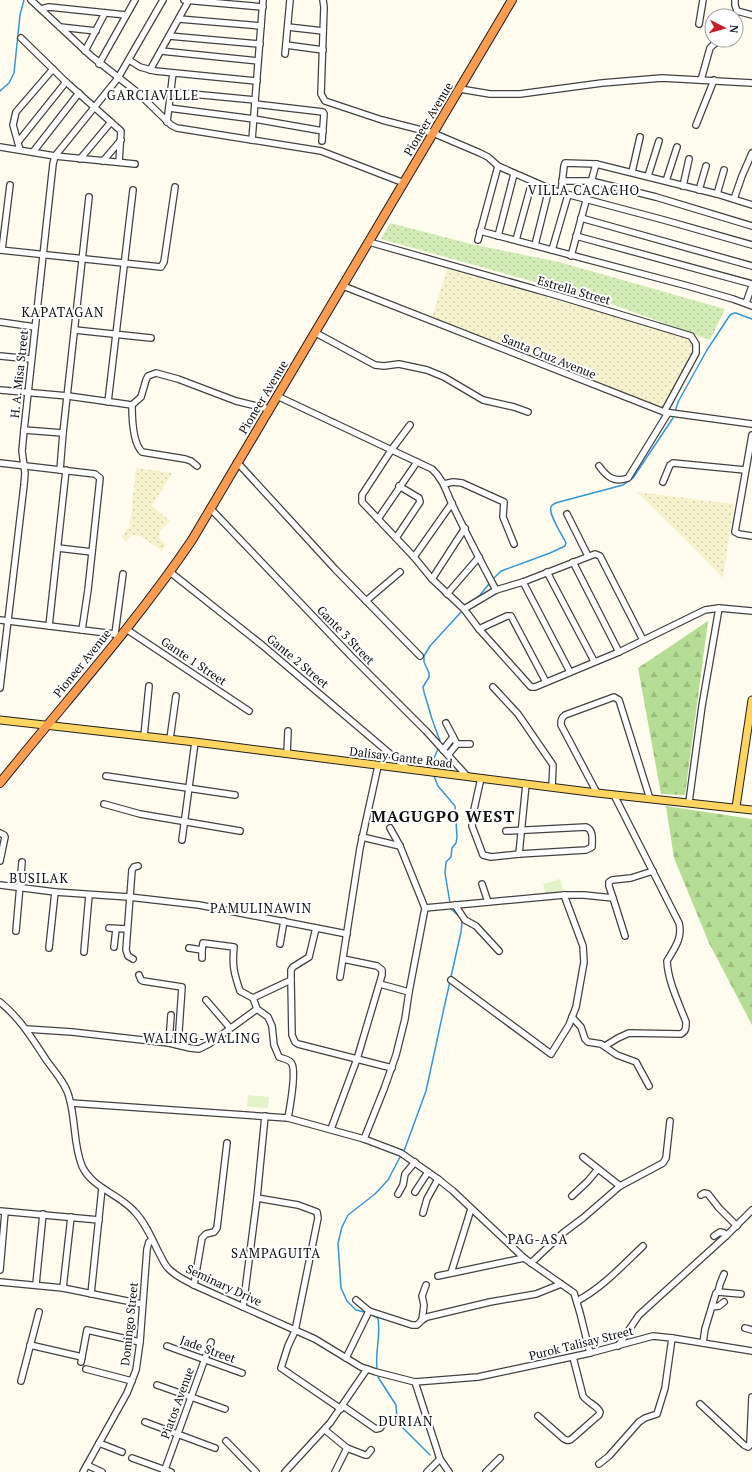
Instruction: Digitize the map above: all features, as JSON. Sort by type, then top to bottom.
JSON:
[{"type":"highway","name":"Pioneer Avenue","points":[[0,784],[117,636],[126,629],[170,572],[192,540],[512,0]]},
{"type":"main road","points":[[736,807],[752,700]]},
{"type":"main road","name":"Dalisay Gante Road","points":[[0,720],[195,742],[552,788],[736,807],[752,810]]},
{"type":"street","points":[[99,64],[135,0]]},
{"type":"street","name":"H. A. Misa Street","points":[[0,688],[24,484],[22,451],[31,359],[52,169],[55,156],[118,78],[163,0]]},
{"type":"street","points":[[184,0],[263,7]]},
{"type":"street","points":[[150,70],[189,0]]},
{"type":"street","points":[[252,140],[263,0]]},
{"type":"street","points":[[285,54],[290,0]]},
{"type":"street","points":[[323,0],[321,94],[325,101],[382,120],[433,133],[480,153],[488,157],[498,166],[549,189],[752,245]]},
{"type":"street","points":[[699,24],[703,0]]},
{"type":"street","points":[[735,0],[737,11],[752,14]]},
{"type":"street","points":[[34,1],[40,9],[99,64],[137,92],[167,122],[177,128],[321,151],[404,183]]},
{"type":"street","points":[[40,9],[49,8],[126,15]]},
{"type":"street","points":[[86,51],[105,13]]},
{"type":"street","points":[[179,19],[261,26]]},
{"type":"street","points":[[60,27],[96,31]]},
{"type":"street","points":[[288,27],[323,31]]},
{"type":"street","points":[[74,41],[80,29]]},
{"type":"street","points":[[169,36],[260,44]]},
{"type":"street","points":[[21,38],[66,82],[121,131],[119,162]]},
{"type":"street","points":[[286,46],[323,50]]},
{"type":"street","points":[[701,80],[710,48]]},
{"type":"street","points":[[161,51],[258,61]]},
{"type":"street","points":[[129,60],[140,67],[150,70],[257,81]]},
{"type":"street","points":[[20,150],[13,125],[16,112],[53,69]]},
{"type":"street","points":[[167,122],[173,73]]},
{"type":"street","points":[[460,89],[478,93],[505,95],[648,79],[674,78],[752,83]]},
{"type":"street","points":[[696,125],[714,80]]},
{"type":"street","points":[[18,142],[66,82]]},
{"type":"street","points":[[171,92],[322,112],[324,114],[322,141]]},
{"type":"street","points":[[33,152],[79,93]]},
{"type":"street","points":[[169,108],[254,119],[323,131]]},
{"type":"street","points":[[80,159],[111,122]]},
{"type":"street","points":[[632,172],[640,136]]},
{"type":"street","points":[[103,161],[121,140]]},
{"type":"street","points":[[648,176],[659,141]]},
{"type":"street","points":[[0,147],[55,156],[136,164]]},
{"type":"street","points":[[666,181],[677,147]]},
{"type":"street","points":[[734,199],[752,153]]},
{"type":"street","points":[[683,186],[689,158]]},
{"type":"street","points":[[561,193],[565,163],[596,164],[717,194],[752,205]]},
{"type":"street","points":[[571,256],[596,164]]},
{"type":"street","points":[[478,240],[498,166]]},
{"type":"street","points":[[699,190],[706,166]]},
{"type":"street","points":[[717,194],[724,170]]},
{"type":"street","points":[[498,236],[514,174]]},
{"type":"street","points":[[562,180],[591,181],[656,197],[752,226]]},
{"type":"street","points":[[516,240],[532,182]]},
{"type":"street","points":[[10,185],[1,250],[158,267],[163,265],[175,186]]},
{"type":"street","points":[[535,245],[549,189]]},
{"type":"street","points":[[108,402],[133,190]]},
{"type":"street","points":[[552,250],[568,195]]},
{"type":"street","points":[[48,626],[58,548],[63,470],[63,433],[89,197]]},
{"type":"street","points":[[581,218],[752,266]]},
{"type":"street","points":[[480,231],[688,286],[752,306]]},
{"type":"street","points":[[576,236],[752,286],[746,303]]},
{"type":"street","name":"Estrella Street","points":[[369,242],[567,298],[691,336],[696,344],[696,353],[666,413]]},
{"type":"street","name":"Santa Cruz Avenue","points":[[343,286],[666,413],[752,424]]},
{"type":"street","points":[[0,322],[35,327]]},
{"type":"street","points":[[75,330],[151,338]]},
{"type":"street","points":[[316,333],[375,365],[384,366],[404,364],[427,370],[444,377],[483,400],[514,407],[528,412]]},
{"type":"street","points":[[0,356],[31,359]]},
{"type":"street","points":[[197,466],[191,461],[185,459],[142,452],[138,446],[132,421],[132,405],[141,397],[148,376],[156,373],[178,379],[236,401],[269,409]]},
{"type":"street","points":[[0,390],[68,396],[132,405]]},
{"type":"street","points":[[277,396],[392,449],[437,473],[444,484],[496,590]]},
{"type":"street","points":[[599,466],[611,479],[619,480],[628,478],[666,413]]},
{"type":"street","points":[[410,425],[392,449],[361,497],[362,502],[414,557],[432,579],[464,609],[479,629],[531,687],[535,687],[594,661],[619,652],[705,610],[719,608],[752,611]]},
{"type":"street","points":[[24,430],[63,433]]},
{"type":"street","points":[[752,435],[735,532],[737,534],[752,536]]},
{"type":"street","points":[[238,462],[366,601],[420,656]]},
{"type":"street","points":[[378,518],[417,462]]},
{"type":"street","points":[[0,463],[95,474],[100,478],[101,482],[82,630]]},
{"type":"street","points":[[663,482],[670,466],[673,463],[745,470]]},
{"type":"street","points":[[444,484],[453,482],[462,483],[504,502],[503,517],[514,544]]},
{"type":"street","points":[[396,538],[420,502],[419,498],[400,486]]},
{"type":"street","points":[[414,557],[452,503]]},
{"type":"street","name":"Gante 3 Street","points":[[210,508],[467,776]]},
{"type":"street","points":[[567,514],[588,556]]},
{"type":"street","points":[[432,579],[465,528]]},
{"type":"street","points":[[58,548],[92,552]]},
{"type":"street","points":[[464,609],[496,590],[523,582],[594,554],[600,556],[644,640]]},
{"type":"street","points":[[447,594],[479,557]]},
{"type":"street","points":[[572,562],[619,652]]},
{"type":"street","name":"Gante 2 Street","points":[[170,572],[262,645],[408,769]]},
{"type":"street","points":[[366,601],[400,572]]},
{"type":"street","points":[[547,572],[594,661]]},
{"type":"street","points":[[0,620],[82,630],[117,636],[123,574]]},
{"type":"street","points":[[523,582],[570,672]]},
{"type":"street","points":[[689,802],[702,706],[719,608]]},
{"type":"street","points":[[479,629],[507,616],[511,616],[546,682]]},
{"type":"street","name":"Gante 1 Street","points":[[126,629],[249,711]]},
{"type":"street","points":[[144,736],[149,686]]},
{"type":"street","points":[[493,687],[518,714],[553,765],[552,788]]},
{"type":"street","points":[[170,739],[176,696]]},
{"type":"street","points":[[597,793],[561,725],[561,722],[562,717],[565,715],[614,696],[619,700],[650,799]]},
{"type":"street","points":[[446,723],[457,744]]},
{"type":"street","points":[[287,754],[288,730]]},
{"type":"street","points":[[445,752],[453,738]]},
{"type":"street","points":[[182,840],[195,742]]},
{"type":"street","points":[[445,752],[457,744],[470,744]]},
{"type":"street","points":[[340,977],[362,837],[378,766]]},
{"type":"street","points":[[106,776],[235,795]]},
{"type":"street","points":[[481,778],[473,814],[472,826],[483,855],[491,857],[586,850],[592,847],[591,831],[590,828],[586,827],[506,832]]},
{"type":"street","points":[[519,854],[526,784]]},
{"type":"street","points":[[605,1046],[629,1033],[681,1034],[686,1028],[686,1022],[669,975],[667,963],[680,937],[680,928],[674,912],[614,795]]},
{"type":"street","points":[[104,804],[132,812],[240,832]]},
{"type":"street","points":[[364,1139],[392,1068],[405,1019],[408,992],[425,908],[400,846],[390,828]]},
{"type":"street","points":[[0,833],[5,837],[0,861]]},
{"type":"street","points":[[362,837],[400,846]]},
{"type":"street","points":[[16,931],[22,862]]},
{"type":"street","points":[[133,959],[126,954],[127,930],[132,870],[134,867],[138,866]]},
{"type":"street","points":[[625,936],[609,882],[612,880],[631,878],[653,871]]},
{"type":"street","points":[[482,884],[488,902]]},
{"type":"street","points":[[0,885],[55,892],[129,897],[203,906],[347,934]]},
{"type":"street","points":[[49,948],[55,892]]},
{"type":"street","points":[[84,952],[89,895]]},
{"type":"street","points":[[425,908],[564,895],[584,895],[613,898]]},
{"type":"street","points":[[451,980],[551,1054],[569,1025],[576,1007],[584,955],[583,946],[564,895]]},
{"type":"street","points":[[452,905],[465,920],[476,926],[499,951]]},
{"type":"street","points":[[280,944],[284,922]]},
{"type":"street","points":[[316,928],[311,954],[307,959],[293,967],[291,970],[292,1035],[295,1042],[392,1068]]},
{"type":"street","points":[[114,947],[112,929],[127,930]]},
{"type":"street","points":[[202,958],[203,943],[234,947],[234,976],[240,991],[253,998],[258,1009],[268,1017],[272,1026],[274,1045],[279,1057],[289,1060],[292,1064],[288,1118]]},
{"type":"street","points":[[189,948],[202,950]]},
{"type":"street","points":[[331,1130],[358,1059],[382,975],[382,970],[380,968],[343,959]]},
{"type":"street","points":[[139,975],[143,981],[182,987],[178,1045]]},
{"type":"street","points":[[253,998],[291,980]]},
{"type":"street","points":[[380,984],[408,992]]},
{"type":"street","points":[[206,1000],[230,1028]]},
{"type":"street","name":"Seminary Drive","points":[[0,1002],[12,1012],[26,1029],[65,1087],[70,1103],[80,1162],[88,1176],[102,1188],[134,1210],[168,1268],[176,1275],[194,1285],[315,1339],[367,1370],[414,1382]]},
{"type":"street","points":[[26,1029],[72,1032],[169,1043],[199,1049],[209,1044],[258,1009]]},
{"type":"street","points":[[169,1043],[171,1015]]},
{"type":"street","points":[[572,1016],[581,1027],[588,1042],[605,1046],[617,1055],[636,1062],[649,1086]]},
{"type":"street","points":[[70,1103],[288,1118],[364,1139],[390,1148],[415,1162],[438,1179],[524,1258],[574,1293],[590,1353]]},
{"type":"street","points":[[243,1307],[257,1198],[265,1116]]},
{"type":"street","points":[[531,1263],[563,1233],[620,1186],[663,1163],[666,1158],[670,1120]]},
{"type":"street","points":[[194,1285],[202,1238],[206,1234],[214,1232],[217,1228],[227,1143]]},
{"type":"street","points":[[583,1157],[620,1186]]},
{"type":"street","points":[[398,1194],[403,1185],[405,1174],[415,1162]]},
{"type":"street","points":[[572,1196],[598,1169]]},
{"type":"street","points":[[415,1192],[428,1172]]},
{"type":"street","points":[[423,1213],[427,1199],[438,1179]]},
{"type":"street","points":[[91,1294],[102,1188]]},
{"type":"street","points":[[701,1195],[704,1193],[708,1194],[719,1208],[737,1226]]},
{"type":"street","points":[[257,1198],[308,1208],[317,1212],[318,1215],[295,1331],[288,1346],[281,1368],[376,1429],[380,1428],[383,1424]]},
{"type":"street","points":[[451,1273],[471,1209]]},
{"type":"street","points":[[617,1346],[639,1315],[737,1226],[752,1210]]},
{"type":"street","points":[[0,1270],[3,1212],[43,1214],[99,1220]]},
{"type":"street","points":[[36,1284],[43,1214]]},
{"type":"street","points":[[63,1288],[71,1217]]},
{"type":"street","points":[[714,1236],[722,1232],[726,1236]]},
{"type":"street","name":"Domingo Street","points":[[83,1472],[132,1381],[136,1370],[140,1342],[147,1249],[149,1242],[152,1240]]},
{"type":"street","points":[[577,1301],[587,1296],[643,1246]]},
{"type":"street","points":[[438,1276],[524,1258]]},
{"type":"street","points":[[703,1343],[703,1334],[715,1296],[718,1292],[724,1274]]},
{"type":"street","points":[[0,1282],[36,1284],[63,1288],[142,1304]]},
{"type":"street","points":[[356,1300],[369,1311],[412,1325],[417,1325],[422,1320],[490,1302],[536,1294],[561,1284]]},
{"type":"street","points":[[422,1320],[424,1304],[422,1296],[426,1285]]},
{"type":"street","points":[[718,1292],[741,1294]]},
{"type":"street","points":[[712,1306],[719,1306],[724,1302]]},
{"type":"street","points":[[346,1358],[369,1311]]},
{"type":"street","points":[[21,1381],[39,1312]]},
{"type":"street","points":[[744,1328],[752,1330]]},
{"type":"street","points":[[30,1345],[82,1360],[87,1330],[140,1342]]},
{"type":"street","name":"Purok Talisay Street","points":[[414,1382],[478,1377],[573,1357],[653,1336],[752,1351]]},
{"type":"street","points":[[599,1464],[609,1456],[639,1422],[645,1418],[657,1414],[665,1388],[672,1338]]},
{"type":"street","name":"Piatos Avenue","points":[[167,1471],[190,1398],[211,1342]]},
{"type":"street","name":"Jade Street","points":[[167,1346],[242,1373]]},
{"type":"street","points":[[538,1416],[564,1439],[572,1440],[581,1430],[599,1415],[599,1409],[586,1401],[583,1396],[573,1357]]},
{"type":"street","points":[[86,1369],[132,1381]]},
{"type":"street","points":[[285,1472],[342,1408],[367,1370]]},
{"type":"street","points":[[414,1382],[440,1459],[449,1472]]},
{"type":"street","points":[[157,1385],[190,1398],[225,1409]]},
{"type":"street","points":[[700,1404],[748,1447],[750,1445],[751,1433],[752,1397]]},
{"type":"street","points":[[145,1422],[215,1448]]},
{"type":"street","points":[[324,1430],[347,1448],[365,1455],[367,1455],[371,1450]]},
{"type":"street","points":[[226,1441],[256,1472]]},
{"type":"street","points":[[99,1443],[122,1452]]},
{"type":"street","points":[[335,1472],[347,1448]]},
{"type":"street","points":[[132,1458],[167,1471]]},
{"type":"street","points":[[486,1472],[500,1458]]},
{"type":"street","points":[[427,1472],[440,1459]]},
{"type":"street","points":[[87,1465],[102,1472]]},
{"type":"shaded area","points":[[447,269],[686,337],[691,340],[693,344],[693,354],[664,409],[432,317]]},
{"type":"shaded area","points":[[136,468],[172,473],[152,506],[170,521],[160,531],[159,538],[166,545],[162,551],[141,536],[131,535],[126,542],[122,537],[130,525]]},
{"type":"shaded area","points":[[637,492],[734,504],[723,578],[699,553]]},
{"type":"green space","points":[[390,223],[471,244],[559,262],[725,309],[710,340],[606,302],[381,239]]},
{"type":"green space","points":[[708,621],[685,795],[661,794],[638,668]]},
{"type":"green space","points":[[666,806],[752,819],[752,1025],[709,943],[674,858]]},
{"type":"green space","points":[[560,879],[563,890],[546,895],[543,884]]},
{"type":"green space","points":[[248,1095],[269,1097],[268,1108],[247,1107]]},
{"type":"waterway","points":[[0,91],[9,83],[14,73],[20,15],[24,0]]},
{"type":"waterway","points":[[675,412],[678,402],[707,350],[730,315],[736,313],[752,319]]},
{"type":"waterway","points":[[494,578],[501,571],[565,546],[566,543],[552,515],[552,506],[559,502],[623,485],[633,478],[673,418]]},
{"type":"waterway","points":[[469,603],[480,595],[489,584]]},
{"type":"waterway","points":[[440,741],[423,687],[429,677],[429,673],[424,662],[424,656],[430,646],[461,612]]},
{"type":"waterway","points":[[435,767],[434,758],[438,749]]},
{"type":"waterway","points":[[404,1151],[426,1091],[461,932],[462,921],[460,917],[451,909],[445,873],[446,862],[451,857],[452,848],[456,843],[457,837],[455,806],[438,786],[434,776]]},
{"type":"waterway","points":[[364,1312],[356,1310],[347,1301],[341,1288],[338,1243],[342,1227],[348,1215],[375,1194],[388,1180],[400,1157]]},
{"type":"waterway","points":[[370,1314],[378,1318],[379,1325],[377,1368]]},
{"type":"waterway","points":[[378,1377],[396,1405],[397,1419],[402,1427],[430,1455]]},
{"type":"district","name":"GARCIAVILLE","points":[[153,95]]},
{"type":"district","name":"VILLA CACACHO","points":[[584,190]]},
{"type":"district","name":"KAPATAGAN","points":[[63,312]]},
{"type":"district","name":"MAGUGPO WEST","points":[[443,816]]},
{"type":"district","name":"BUSILAK","points":[[39,878]]},
{"type":"district","name":"PAMULINAWIN","points":[[261,908]]},
{"type":"district","name":"WALING-WALING","points":[[202,1038]]},
{"type":"district","name":"PAG-ASA","points":[[538,1239]]},
{"type":"district","name":"SAMPAGUITA","points":[[276,1253]]},
{"type":"district","name":"DURIAN","points":[[406,1421]]}]
